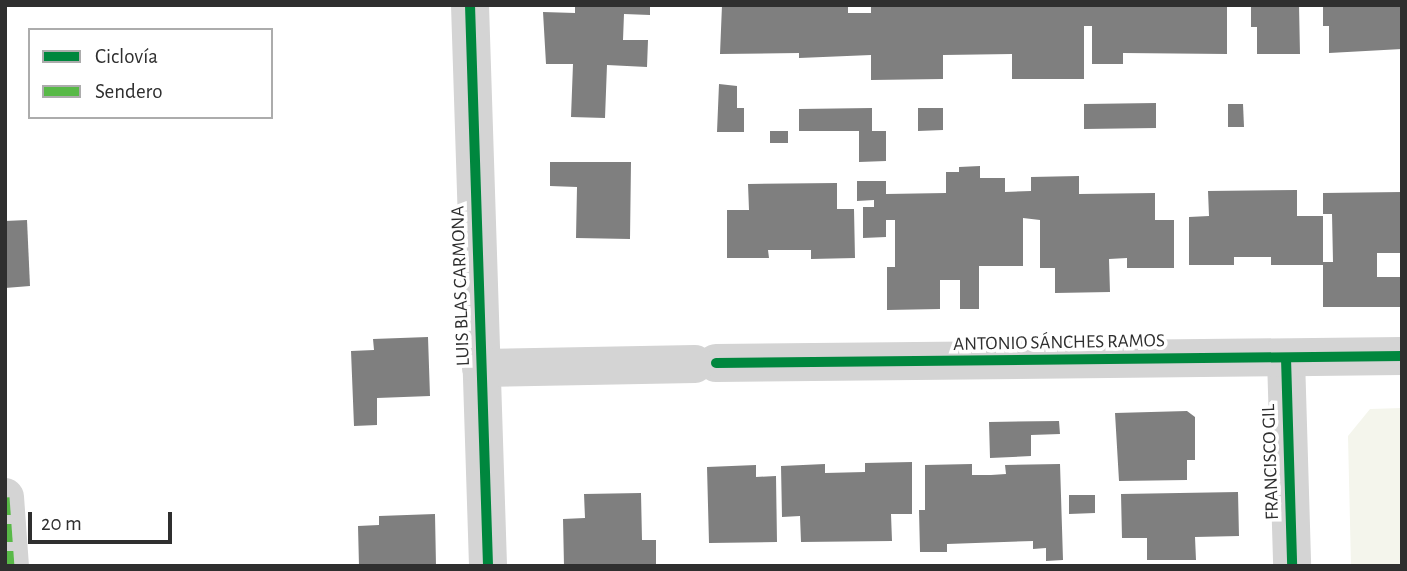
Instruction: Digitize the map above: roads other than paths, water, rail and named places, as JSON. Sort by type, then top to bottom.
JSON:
[{"type":"street","name":"LUIS BLAS CARMONA","points":[[470,5],[488,566]]},
{"type":"street","name":"ANTONIO SÁNCHES RAMOS","points":[[481,368],[1402,356]]},
{"type":"street","name":"FRANCISCO GIL","points":[[1286,358],[1292,566]]},
{"type":"street","points":[[5,497],[10,566]]}]
